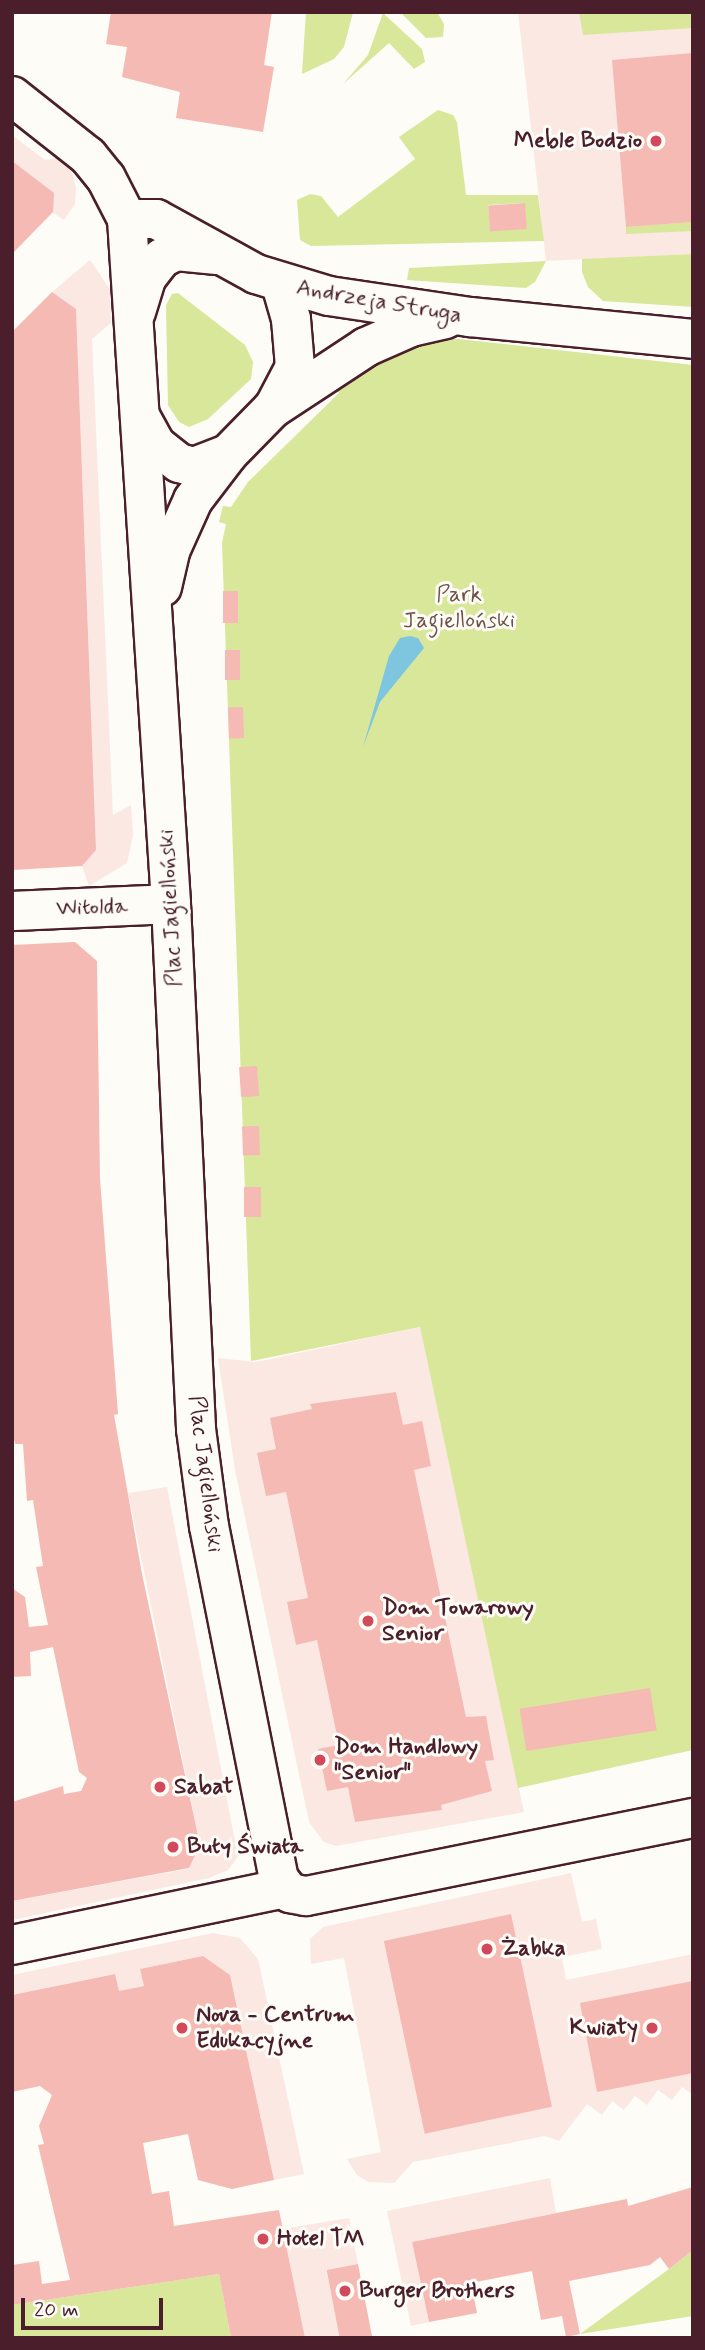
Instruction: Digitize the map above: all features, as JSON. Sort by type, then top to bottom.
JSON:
[{"type":"street","points":[[12,96],[88,156],[106,178],[127,219]]},
{"type":"street","name":"Andrzeja Struga","points":[[127,219],[156,219],[281,284],[470,317],[693,339]]},
{"type":"street","name":"Plac Jagielloński","points":[[127,219],[171,904],[201,1470],[275,1869],[285,1888]]},
{"type":"street","name":"Plac Jagielloński","points":[[133,324],[147,277],[162,258],[189,250],[229,259]]},
{"type":"street","points":[[272,410],[295,367],[291,319],[281,284]]},
{"type":"street","name":"Plac Jagielloński","points":[[155,634],[163,584],[181,523],[228,454],[272,410],[366,347],[411,327],[470,317]]},
{"type":"street","points":[[140,416],[156,445],[179,463],[194,467],[228,454]]},
{"type":"street","name":"Witolda","points":[[12,911],[171,904]]},
{"type":"street","points":[[12,1945],[285,1888],[299,1896],[343,1890],[693,1818]]},
{"type":"shaded area","points":[[518,12],[693,12],[693,254],[546,261]]},
{"type":"shaded area","points":[[12,135],[45,160],[68,156],[76,188],[75,204],[64,220],[52,212],[12,254]]},
{"type":"shaded area","points":[[90,260],[110,289],[111,323],[92,339],[113,815],[131,805],[133,835],[127,863],[89,886],[82,866],[96,849],[76,309],[52,292]]},
{"type":"shaded area","points":[[420,1327],[524,1812],[336,1846],[324,1842],[309,1822],[235,1470],[218,1358],[256,1362]]},
{"type":"shaded area","points":[[167,1487],[238,1857],[228,1870],[209,1878],[12,1920],[13,1901],[188,1869],[200,1845],[128,1493]]},
{"type":"shaded area","points":[[571,1873],[582,1922],[596,1919],[602,1949],[562,1957],[566,1980],[693,1954],[693,2095],[682,2087],[672,2100],[658,2090],[647,2105],[635,2096],[624,2110],[612,2101],[602,2115],[587,2104],[559,2141],[545,2136],[413,2162],[394,2183],[368,2182],[357,2175],[347,2159],[381,2152],[344,1958],[311,1964],[310,1939],[323,1927]]},
{"type":"shaded area","points":[[213,1933],[240,1938],[258,1959],[304,2174],[274,2180],[230,1975],[203,1956],[140,1969],[144,1986],[119,1991],[114,1974],[12,1995],[12,1975]]},
{"type":"shaded area","points":[[550,2178],[556,2213],[412,2242],[429,2322],[411,2326],[387,2211]]},
{"type":"shaded area","points":[[349,2218],[358,2264],[326,2270],[341,2338],[305,2338],[283,2229]]},
{"type":"green space","points":[[306,12],[353,12],[344,47],[334,59],[302,74]]},
{"type":"green space","points":[[400,12],[437,12],[444,24],[443,37],[426,38]]},
{"type":"green space","points":[[579,12],[693,12],[693,28],[583,35]]},
{"type":"green space","points":[[383,13],[422,49],[425,62],[414,69],[389,43],[343,84],[368,55]]},
{"type":"green space","points":[[438,110],[453,115],[457,122],[466,195],[538,195],[544,241],[311,246],[300,240],[297,200],[310,194],[321,196],[338,217],[415,159],[399,137]],"holes":[[[524,203],[526,229],[490,229],[488,205]]]},
{"type":"green space","points":[[693,222],[693,231],[626,234],[626,227]]},
{"type":"green space","points":[[693,254],[693,307],[603,301],[588,287],[582,272],[582,259]]},
{"type":"green space","points":[[546,261],[535,282],[526,288],[407,280],[409,268]]},
{"type":"green space","points":[[178,293],[245,345],[253,362],[251,379],[208,419],[189,427],[179,422],[168,405],[166,305],[172,294]]},
{"type":"green space","name":"Park Jagielloński","points":[[459,339],[693,365],[693,1750],[518,1788],[420,1327],[251,1361],[222,543],[226,524],[219,522],[223,506],[231,507],[248,482],[339,393],[328,380],[430,340]]},
{"type":"green space","points":[[693,2250],[693,2316],[580,2334],[669,2269]]},
{"type":"green space","points":[[219,2274],[231,2338],[12,2338],[12,2305]]},
{"type":"water","points":[[400,638],[418,638],[424,648],[380,702],[363,747],[389,656]]},
{"type":"building","points":[[111,12],[272,12],[264,65],[274,67],[263,132],[176,118],[180,92],[122,77],[127,47],[106,44]]},
{"type":"building","name":"Meble Bodzio","points":[[693,53],[693,222],[626,227],[612,60]]},
{"type":"building","points":[[12,161],[54,193],[53,212],[12,254]]},
{"type":"building","points":[[525,203],[527,229],[490,232],[488,206]]},
{"type":"building","points":[[52,292],[76,309],[96,850],[82,866],[12,870],[12,332]]},
{"type":"building","points":[[223,591],[238,591],[238,623],[223,623]]},
{"type":"building","points":[[225,650],[240,650],[240,680],[225,680]]},
{"type":"building","points":[[243,707],[244,738],[229,739],[228,708]]},
{"type":"building","points":[[75,942],[97,961],[100,1179],[118,1414],[114,1415],[142,1574],[200,1845],[189,1868],[12,1901],[12,1802],[63,1786],[64,1794],[81,1791],[87,1778],[79,1772],[53,1647],[30,1652],[31,1676],[12,1677],[12,1588],[25,1597],[29,1627],[48,1625],[36,1567],[43,1566],[33,1500],[27,1501],[23,1444],[15,1444],[12,1429],[12,945]]},
{"type":"building","points":[[257,1066],[259,1096],[241,1097],[239,1067]]},
{"type":"building","points":[[259,1126],[260,1155],[243,1156],[242,1127]]},
{"type":"building","points":[[244,1187],[261,1187],[261,1217],[244,1217]]},
{"type":"building","name":"Dom Towarowy Senior","points":[[396,1392],[403,1425],[422,1421],[423,1425],[431,1466],[414,1470],[466,1717],[486,1716],[494,1760],[485,1761],[492,1791],[441,1805],[442,1810],[355,1822],[348,1787],[327,1791],[318,1749],[339,1745],[317,1640],[296,1645],[287,1602],[308,1598],[286,1492],[266,1496],[257,1453],[276,1449],[270,1418],[312,1409],[310,1404]]},
{"type":"building","points":[[650,1688],[657,1730],[526,1751],[520,1709]]},
{"type":"building","points":[[511,1914],[552,2107],[425,2134],[384,1941]]},
{"type":"building","points":[[203,1956],[230,1975],[274,2180],[232,2189],[198,2180],[188,2134],[143,2143],[152,2194],[169,2191],[174,2226],[279,2210],[305,2338],[231,2338],[219,2274],[12,2305],[12,2265],[39,2261],[42,2284],[70,2280],[38,2145],[44,2144],[39,2126],[52,2095],[40,2086],[12,2092],[12,1995],[115,1974],[119,1991],[144,1986],[140,1969]]},
{"type":"building","points":[[693,1981],[693,2073],[597,2092],[580,2003]]},
{"type":"building","points":[[693,2187],[693,2250],[669,2269],[660,2257],[650,2265],[569,2281],[580,2334],[566,2337],[562,2316],[541,2320],[532,2271],[471,2283],[477,2313],[429,2322],[412,2242],[627,2199],[628,2206]]},
{"type":"building","points":[[358,2264],[372,2338],[340,2338],[327,2270]]},
{"type":"place","name":"Meble Bodzio","points":[[656,141]]},
{"type":"place","name":"Dom Towarowy Senior","points":[[368,1621]]},
{"type":"place","name":"Dom Handlowy \"Senior\"","points":[[320,1760]]},
{"type":"place","name":"Sabat","points":[[160,1787]]},
{"type":"place","name":"Buty Świata","points":[[173,1847]]},
{"type":"place","name":"Żabka","points":[[487,1949]]},
{"type":"place","name":"Nova - Centrum Edukacyjne","points":[[182,2028]]},
{"type":"place","name":"Kwiaty","points":[[652,2028]]},
{"type":"place","name":"Hotel TM","points":[[263,2239]]},
{"type":"place","name":"Burger Brothers","points":[[345,2291]]}]
